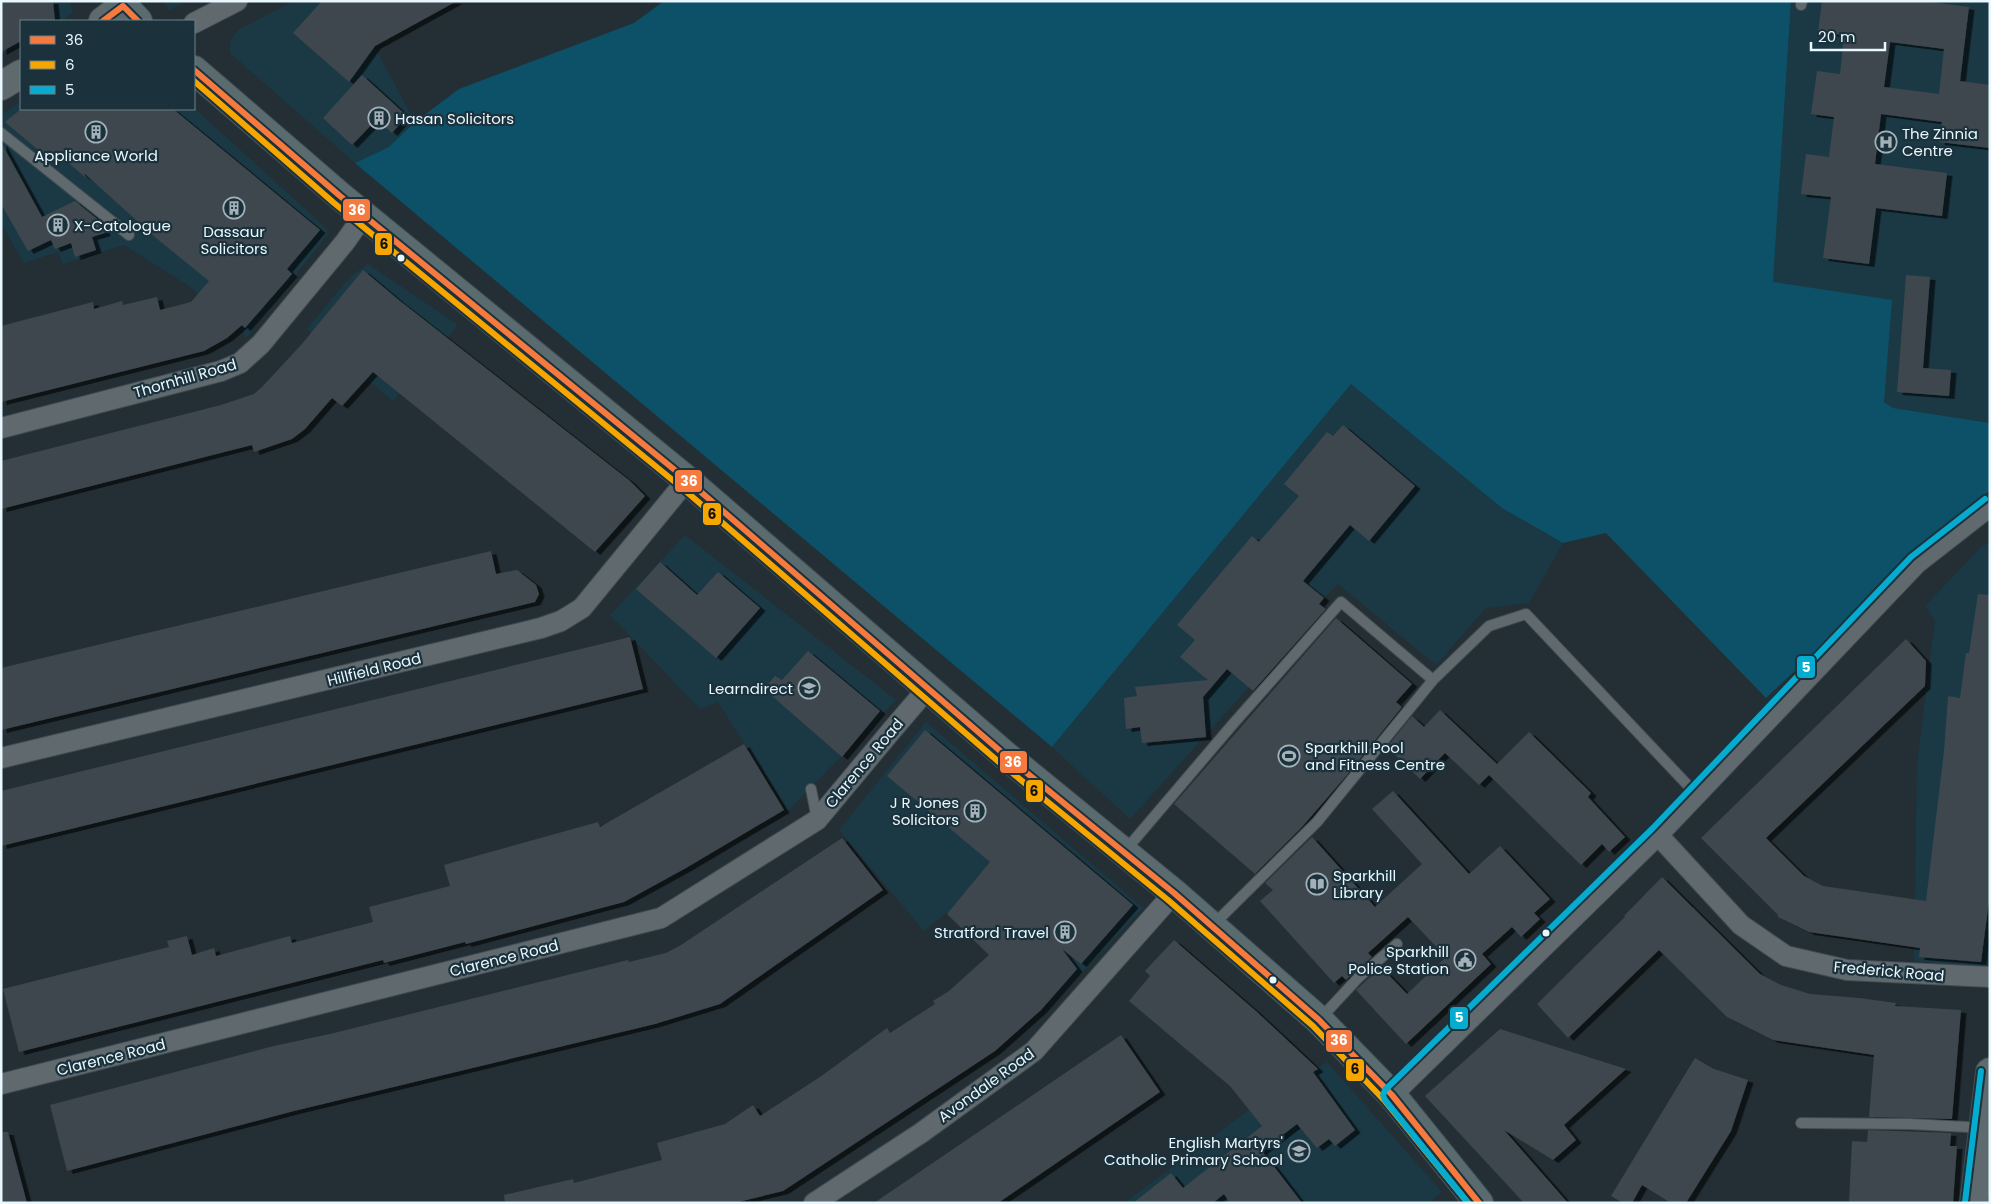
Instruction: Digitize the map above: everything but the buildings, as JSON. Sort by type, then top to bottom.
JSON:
[{"type":"highway","points":[[195,71],[364,216],[688,480],[1088,824],[1174,893],[1319,1020],[1392,1095],[1471,1200]]},
{"type":"street","points":[[195,22],[237,1]]},
{"type":"street","points":[[1,86],[20,75]]},
{"type":"street","name":"Thornhill Road","points":[[1,428],[221,370],[240,363],[261,344],[364,216]]},
{"type":"street","name":"Hillfield Road","points":[[1,758],[541,628],[562,621],[582,608],[688,480]]},
{"type":"street","points":[[1392,1095],[1658,835],[1917,564],[1990,506]]},
{"type":"street","name":"Clarence Road","points":[[1,1084],[661,918],[817,820],[928,688]]},
{"type":"street","name":"Frederick Road","points":[[1658,835],[1741,924],[1786,956],[1847,970],[1990,977]]},
{"type":"street","name":"Avondale Road","points":[[814,1203],[922,1133],[1034,1051],[1174,893]]},
{"type":"street","points":[[1980,1196],[1983,1131],[1990,1072]]},
{"type":"lane","points":[[1,133],[129,234]]},
{"type":"lane","points":[[1123,852],[1341,602],[1433,680]]},
{"type":"lane","points":[[1211,927],[1317,822],[1433,680],[1488,626],[1526,614],[1697,795]]},
{"type":"lane","points":[[811,789],[817,820]]},
{"type":"lane","points":[[1319,1020],[1358,978],[1397,944]]},
{"type":"lane","points":[[1801,1123],[1910,1124],[1968,1127],[1983,1131]]},
{"type":"shaded area","points":[[1,1],[70,1],[72,13],[63,20],[20,20],[20,44],[1,54]]},
{"type":"shaded area","points":[[163,1],[187,1],[169,10]]},
{"type":"shaded area","points":[[294,1],[350,1],[415,122],[389,147],[355,163],[230,53],[231,41],[238,30]]},
{"type":"shaded area","points":[[664,1],[1791,1],[1773,282],[1892,300],[1884,402],[1893,408],[1990,423],[1990,490],[1910,562],[1766,698],[1606,533],[1563,543],[1502,508],[1351,384],[1052,747],[355,163],[389,147],[415,122],[459,89],[634,23]]},
{"type":"shaded area","name":"The Zinnia Centre","points":[[1791,1],[1990,1],[1990,423],[1893,408],[1884,402],[1773,282]]},
{"type":"shaded area","points":[[20,102],[20,110],[195,109],[326,228],[328,234],[246,338],[242,330],[189,286],[124,245],[63,264],[58,252],[24,263],[1,223],[1,115]]},
{"type":"shaded area","points":[[368,264],[458,325],[393,401],[307,329],[350,277]]},
{"type":"shaded area","points":[[1351,384],[1502,508],[1563,543],[1529,603],[1486,608],[1436,665],[1338,584],[1248,688],[1130,819],[1052,747]]},
{"type":"shaded area","points":[[685,535],[896,700],[788,811],[718,702],[700,709],[610,615]]},
{"type":"shaded area","points":[[1990,543],[1989,968],[1914,961],[1917,764],[1935,621],[1925,606],[1982,546]]},
{"type":"shaded area","points":[[926,722],[1143,908],[1051,1005],[1022,985],[947,912],[924,931],[839,830]]},
{"type":"shaded area","name":"English Martyrs' Catholic Primary School","points":[[1327,1062],[1442,1192],[1429,1203],[1124,1203],[1249,1110]]},
{"type":"transit line","name":"36","points":[[104,20],[123,6],[137,20]]},
{"type":"transit line","name":"36","points":[[195,71],[340,196],[687,480],[1006,756],[1174,893],[1319,1020],[1392,1095],[1479,1203]]},
{"type":"transit line","name":"6","points":[[195,82],[334,203],[681,487],[1000,763],[1168,900],[1313,1026],[1385,1101],[1468,1203]]},
{"type":"transit line","name":"5","points":[[1468,1203],[1385,1100],[1383,1095],[1385,1090],[1652,829],[1911,557],[1985,499]]},
{"type":"transit line","name":"5","points":[[1965,1202],[1981,1071]]},
{"type":"place","name":"Hasan Solicitors","points":[[379,118]]},
{"type":"place","name":"Appliance World","points":[[96,132]]},
{"type":"place","name":"The Zinnia Centre","points":[[1886,142]]},
{"type":"place","name":"Dassaur Solicitors","points":[[234,208]]},
{"type":"place","name":"X-Catologue","points":[[58,225]]},
{"type":"place","name":"Learndirect","points":[[809,688]]},
{"type":"place","name":"Sparkhill Pool and Fitness Centre","points":[[1289,756]]},
{"type":"place","name":"J R Jones Solicitors","points":[[975,811]]},
{"type":"place","name":"Sparkhill Library","points":[[1317,884]]},
{"type":"place","name":"Stratford Travel","points":[[1065,932]]},
{"type":"place","name":"Sparkhill Police Station","points":[[1465,960]]},
{"type":"place","name":"English Martyrs' Catholic Primary School","points":[[1299,1151]]}]
